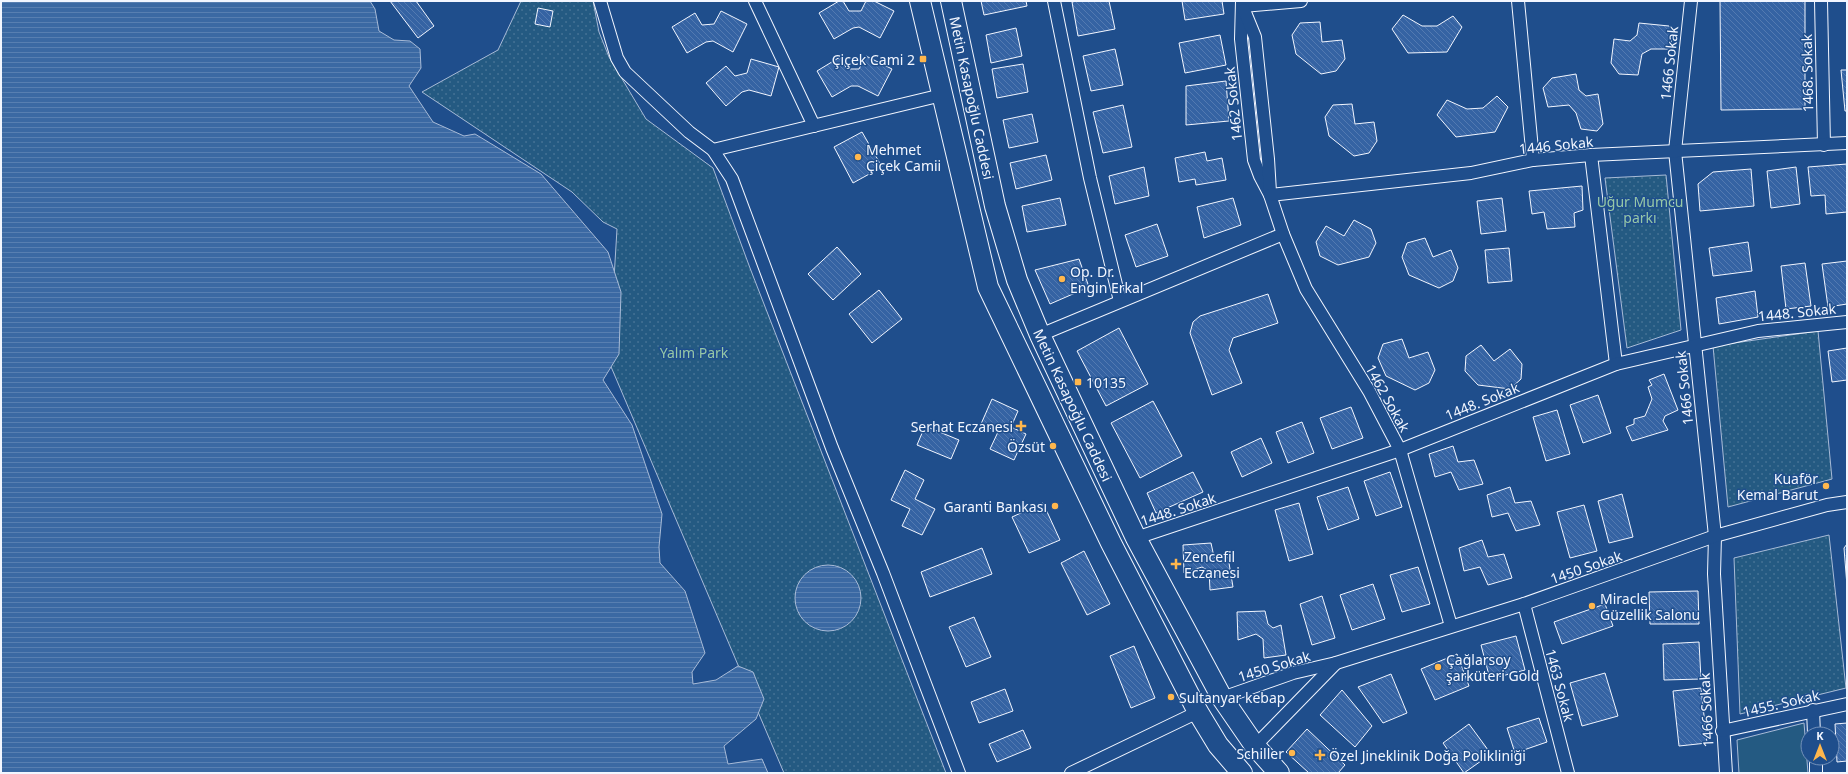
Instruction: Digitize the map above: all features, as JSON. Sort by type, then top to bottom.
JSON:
[{"type":"main road","name":"Metin Kasapoğlu Caddesi","points":[[920,1],[988,287],[1111,543],[1198,712],[1218,745],[1242,773]]},
{"type":"main road","name":"Metin Kasapoğlu Caddesi","points":[[951,1],[995,206],[1017,280],[1040,335],[1136,538],[1222,698],[1255,746],[1279,773]]},
{"type":"street","points":[[600,1],[617,58],[625,72],[688,132],[713,150],[732,179],[832,448],[883,572],[959,773]]},
{"type":"street","points":[[754,1],[814,126]]},
{"type":"street","points":[[1054,1],[1088,171],[1120,301]]},
{"type":"street","points":[[1242,3],[1301,1]]},
{"type":"street","points":[[1518,1],[1533,160]]},
{"type":"street","name":"1466 Sokak","points":[[1691,1],[1675,151],[1715,536],[1714,574],[1722,731],[1726,773]]},
{"type":"street","name":"1468. Sokak","points":[[1821,1],[1824,145]]},
{"type":"street","name":"1462 Sokak","points":[[1242,3],[1255,37],[1268,159],[1270,196],[1283,234],[1306,289],[1369,391],[1400,450],[1451,626]]},
{"type":"street","points":[[713,150],[942,95]]},
{"type":"street","name":"1446 Sokak","points":[[1270,196],[1471,174],[1533,160],[1591,155],[1847,144]]},
{"type":"street","points":[[1591,155],[1616,364]]},
{"type":"street","points":[[1040,335],[1283,234]]},
{"type":"street","name":"1448. Sokak","points":[[1136,538],[1400,450],[1616,364],[1758,331],[1847,322]]},
{"type":"street","name":"1450 Sokak","points":[[1222,698],[1293,673],[1336,664],[1451,626],[1524,604],[1715,536],[1847,502]]},
{"type":"street","name":"1463 Sokak","points":[[1524,604],[1568,773]]},
{"type":"street","name":"1450 Sokak","points":[[1255,746],[1336,664]]},
{"type":"street","name":"1455. Sokak","points":[[1722,731],[1813,710],[1847,704]]},
{"type":"street","points":[[1813,710],[1814,726]]},
{"type":"street","points":[[1071,773],[1198,712]]},
{"type":"green space","name":"Yalım Park","points":[[521,1],[593,1],[599,32],[609,57],[646,119],[713,168],[750,268],[946,773],[784,773],[609,362],[617,229],[603,222],[572,192],[422,92],[498,50]]},
{"type":"green space","name":"Uğur Mumcu parkı","points":[[1666,175],[1681,330],[1627,348],[1605,178]]},
{"type":"green space","points":[[1818,331],[1832,479],[1728,507],[1713,346]]},
{"type":"green space","points":[[1829,535],[1846,688],[1740,714],[1734,558]]},
{"type":"green space","points":[[1804,723],[1804,726],[1800,726],[1800,766],[1807,766],[1808,773],[1739,773],[1737,740]]},
{"type":"shaded area","points":[[1,1],[370,1],[375,9],[379,31],[394,40],[410,41],[420,49],[421,68],[409,86],[433,122],[464,136],[475,134],[541,174],[608,252],[621,292],[619,354],[603,380],[632,425],[662,514],[659,547],[660,563],[685,591],[705,653],[692,672],[693,684],[716,680],[738,666],[753,672],[764,699],[756,719],[724,746],[728,764],[762,759],[768,773],[1,773]]},
{"type":"shaded area","points":[[828,565],[840,568],[851,575],[858,586],[861,598],[858,610],[851,621],[840,628],[828,631],[816,628],[805,621],[798,610],[795,598],[798,586],[805,575],[816,568]]},
{"type":"building","points":[[390,1],[416,1],[434,26],[418,38]]},
{"type":"building","points":[[839,1],[843,1],[849,11],[861,11],[866,1],[874,1],[894,11],[880,38],[859,27],[853,28],[834,39],[819,13]]},
{"type":"building","points":[[981,1],[1026,1],[1027,6],[984,15]]},
{"type":"building","points":[[1109,1],[1115,29],[1078,36],[1072,2]]},
{"type":"building","points":[[1182,1],[1222,1],[1224,14],[1185,20]]},
{"type":"building","points":[[1720,1],[1805,1],[1805,109],[1721,110]]},
{"type":"building","points":[[538,8],[553,11],[550,27],[535,24]]},
{"type":"building","points":[[721,11],[747,24],[733,52],[713,41],[706,42],[687,53],[672,27],[695,13],[702,25],[714,24]]},
{"type":"building","points":[[1403,15],[1422,26],[1437,26],[1453,16],[1462,27],[1447,52],[1408,53],[1392,29]]},
{"type":"building","points":[[1320,22],[1322,42],[1342,40],[1345,59],[1336,71],[1321,74],[1296,54],[1292,35],[1300,23]]},
{"type":"building","points":[[1639,23],[1669,26],[1674,33],[1669,49],[1651,49],[1642,54],[1638,75],[1619,74],[1611,63],[1614,39],[1630,41],[1637,35]]},
{"type":"building","points":[[1016,28],[1022,56],[991,63],[986,35]]},
{"type":"building","points":[[1220,35],[1226,65],[1185,73],[1179,43]]},
{"type":"building","points":[[1115,49],[1123,85],[1091,91],[1083,56]]},
{"type":"building","points":[[866,56],[892,69],[878,96],[858,86],[851,86],[832,97],[817,71],[840,57],[847,69],[859,69]]},
{"type":"building","points":[[751,59],[779,67],[771,96],[749,90],[742,92],[726,106],[706,83],[726,66],[735,76],[747,73]]},
{"type":"building","points":[[1023,64],[1028,92],[997,98],[992,69]]},
{"type":"building","points":[[1841,70],[1847,70],[1847,111],[1845,111]]},
{"type":"building","points":[[1576,74],[1579,90],[1586,96],[1598,94],[1603,124],[1597,131],[1581,129],[1576,113],[1569,105],[1548,107],[1543,88],[1552,78]]},
{"type":"building","points":[[1226,81],[1229,121],[1186,125],[1186,86]]},
{"type":"building","points":[[1497,96],[1508,107],[1495,132],[1456,137],[1437,115],[1447,100],[1467,109],[1483,108]]},
{"type":"building","points":[[1352,104],[1355,124],[1374,122],[1377,141],[1369,153],[1354,156],[1329,136],[1325,117],[1333,105]]},
{"type":"building","points":[[1123,105],[1132,147],[1103,153],[1093,112]]},
{"type":"building","points":[[1032,114],[1038,142],[1009,148],[1003,120]]},
{"type":"building","name":"Mehmet Çiçek Camii","points":[[862,132],[882,167],[853,183],[834,147]]},
{"type":"building","points":[[1205,152],[1207,161],[1222,158],[1226,180],[1196,185],[1195,179],[1179,182],[1175,158]]},
{"type":"building","points":[[1046,155],[1052,180],[1016,189],[1010,163]]},
{"type":"building","points":[[1847,164],[1847,212],[1826,214],[1825,195],[1811,196],[1808,167]]},
{"type":"building","points":[[1144,167],[1149,196],[1115,204],[1109,176]]},
{"type":"building","points":[[1796,167],[1800,204],[1771,208],[1767,171]]},
{"type":"building","points":[[1751,169],[1754,206],[1700,211],[1698,184],[1713,172]]},
{"type":"building","points":[[1582,186],[1583,210],[1574,213],[1575,227],[1547,229],[1544,212],[1532,214],[1529,191]]},
{"type":"building","points":[[1060,198],[1066,225],[1027,232],[1022,206]]},
{"type":"building","points":[[1233,198],[1241,225],[1204,238],[1197,207]]},
{"type":"building","points":[[1502,198],[1506,231],[1481,234],[1477,201]]},
{"type":"building","points":[[1354,220],[1371,229],[1376,243],[1369,257],[1338,265],[1320,256],[1316,242],[1326,226],[1344,236]]},
{"type":"building","points":[[1157,224],[1168,256],[1136,267],[1125,235]]},
{"type":"building","points":[[1425,238],[1433,257],[1451,250],[1458,268],[1453,281],[1439,288],[1409,275],[1402,257],[1407,243]]},
{"type":"building","points":[[1748,242],[1752,271],[1713,276],[1709,248]]},
{"type":"building","points":[[837,247],[861,274],[833,300],[808,274]]},
{"type":"building","points":[[1509,248],[1512,281],[1488,283],[1485,250]]},
{"type":"building","name":"Op. Dr. Engin Erkal","points":[[1079,259],[1089,287],[1050,304],[1035,270]]},
{"type":"building","points":[[1847,261],[1847,304],[1828,307],[1822,264]]},
{"type":"building","points":[[1805,263],[1811,306],[1786,309],[1781,266]]},
{"type":"building","points":[[879,290],[902,319],[872,343],[849,314]]},
{"type":"building","points":[[1755,291],[1758,317],[1719,324],[1716,298]]},
{"type":"building","points":[[1268,294],[1278,323],[1233,338],[1229,350],[1242,383],[1212,395],[1190,333],[1193,322],[1200,316]]},
{"type":"building","points":[[1119,328],[1148,384],[1106,406],[1077,351]]},
{"type":"building","points":[[1402,339],[1409,358],[1428,352],[1435,370],[1429,383],[1415,390],[1386,376],[1378,358],[1383,344]]},
{"type":"building","points":[[1481,345],[1494,361],[1510,349],[1522,364],[1521,379],[1510,389],[1478,385],[1465,371],[1466,356]]},
{"type":"building","points":[[1847,348],[1847,380],[1832,382],[1828,351]]},
{"type":"building","points":[[1664,374],[1678,410],[1665,416],[1663,421],[1668,430],[1632,441],[1626,427],[1634,424],[1634,419],[1645,416],[1652,399],[1648,387],[1652,385],[1649,380]]},
{"type":"building","points":[[1598,395],[1611,433],[1583,443],[1570,405]]},
{"type":"building","points":[[992,399],[1018,411],[1011,427],[1026,434],[1014,460],[990,449],[998,432],[981,424]]},
{"type":"building","points":[[1153,401],[1182,456],[1140,478],[1111,423]]},
{"type":"building","points":[[1351,407],[1363,438],[1332,449],[1320,418]]},
{"type":"building","points":[[1557,410],[1570,454],[1546,461],[1533,417]]},
{"type":"building","points":[[1302,422],[1314,453],[1288,463],[1276,432]]},
{"type":"building","points":[[925,426],[959,440],[951,459],[917,445]]},
{"type":"building","points":[[1261,438],[1272,463],[1242,477],[1231,452]]},
{"type":"building","points":[[1453,446],[1458,462],[1474,460],[1483,484],[1459,490],[1451,472],[1435,477],[1429,454]]},
{"type":"building","points":[[905,470],[924,480],[915,499],[935,509],[922,535],[902,526],[910,509],[891,500]]},
{"type":"building","points":[[1193,472],[1203,492],[1156,513],[1147,493]]},
{"type":"building","points":[[1390,472],[1402,507],[1376,516],[1364,481]]},
{"type":"building","points":[[1348,487],[1359,519],[1328,530],[1317,497]]},
{"type":"building","points":[[1510,487],[1515,503],[1531,501],[1540,525],[1516,531],[1508,513],[1492,517],[1487,495]]},
{"type":"building","points":[[1622,494],[1633,537],[1609,543],[1598,501]]},
{"type":"building","points":[[1043,503],[1060,540],[1029,553],[1012,517]]},
{"type":"building","points":[[1299,503],[1313,554],[1289,561],[1275,510]]},
{"type":"building","points":[[1584,505],[1597,551],[1570,558],[1557,512]]},
{"type":"building","points":[[1482,540],[1488,557],[1504,554],[1512,578],[1488,585],[1480,567],[1464,571],[1459,548]]},
{"type":"building","points":[[1211,543],[1214,557],[1219,560],[1228,557],[1233,587],[1210,590],[1209,571],[1202,567],[1184,573],[1183,545]]},
{"type":"building","points":[[1847,544],[1847,586],[1844,548]]},
{"type":"building","points":[[982,548],[992,574],[930,597],[921,572]]},
{"type":"building","points":[[1084,551],[1110,604],[1087,615],[1061,563]]},
{"type":"building","points":[[1418,567],[1430,604],[1402,612],[1390,575]]},
{"type":"building","points":[[1373,584],[1385,619],[1352,630],[1340,595]]},
{"type":"building","points":[[1698,591],[1699,624],[1650,624],[1649,592]]},
{"type":"building","points":[[1322,596],[1335,638],[1312,645],[1300,604]]},
{"type":"building","points":[[1605,604],[1613,626],[1562,644],[1554,622]]},
{"type":"building","points":[[1265,611],[1268,624],[1273,628],[1281,625],[1286,655],[1264,658],[1263,639],[1256,634],[1238,640],[1237,612]]},
{"type":"building","points":[[974,617],[991,657],[966,667],[949,627]]},
{"type":"building","points":[[1516,636],[1525,670],[1490,679],[1481,645]]},
{"type":"building","points":[[1699,642],[1701,679],[1664,680],[1663,644]]},
{"type":"building","points":[[1134,646],[1155,698],[1131,708],[1110,656]]},
{"type":"building","points":[[1457,654],[1469,686],[1435,700],[1421,669]]},
{"type":"building","points":[[1605,673],[1618,716],[1582,726],[1570,683]]},
{"type":"building","points":[[1391,674],[1407,713],[1383,723],[1358,687]]},
{"type":"building","points":[[1701,688],[1707,743],[1679,746],[1673,691]]},
{"type":"building","points":[[1005,689],[1013,711],[979,723],[971,702]]},
{"type":"building","points":[[1342,690],[1372,726],[1355,747],[1320,715]]},
{"type":"building","points":[[1539,718],[1547,742],[1515,753],[1507,728]]},
{"type":"building","points":[[1847,723],[1847,761],[1840,762],[1840,726],[1835,726],[1835,724]]},
{"type":"building","points":[[1469,724],[1491,754],[1464,773],[1443,743]]},
{"type":"building","points":[[1307,729],[1345,765],[1338,773],[1309,773],[1286,752]]},
{"type":"building","points":[[1023,730],[1031,748],[997,762],[989,744]]},
{"type":"place","name":"Çiçek Cami 2","points":[[923,59]]},
{"type":"place","name":"Mehmet Çiçek Camii","points":[[858,157]]},
{"type":"place","name":"Op. Dr. Engin Erkal","points":[[1062,279]]},
{"type":"place","name":"10135","points":[[1078,382]]},
{"type":"place","name":"Serhat Eczanesi","points":[[1021,426]]},
{"type":"place","name":"Özsüt","points":[[1053,446]]},
{"type":"place","name":"Kuaför Kemal Barut","points":[[1826,486]]},
{"type":"place","name":"Garanti Bankası","points":[[1055,506]]},
{"type":"place","name":"Zencefil Eczanesi","points":[[1176,564]]},
{"type":"place","name":"Miracle Güzellik Salonu","points":[[1592,606]]},
{"type":"place","name":"Çağlarsoy şarküteri Gold","points":[[1438,667]]},
{"type":"place","name":"Sultanyar kebap","points":[[1171,697]]},
{"type":"place","name":"Schiller","points":[[1292,753]]},
{"type":"place","name":"Özel Jineklinik Doğa Polikliniği","points":[[1320,755]]}]
